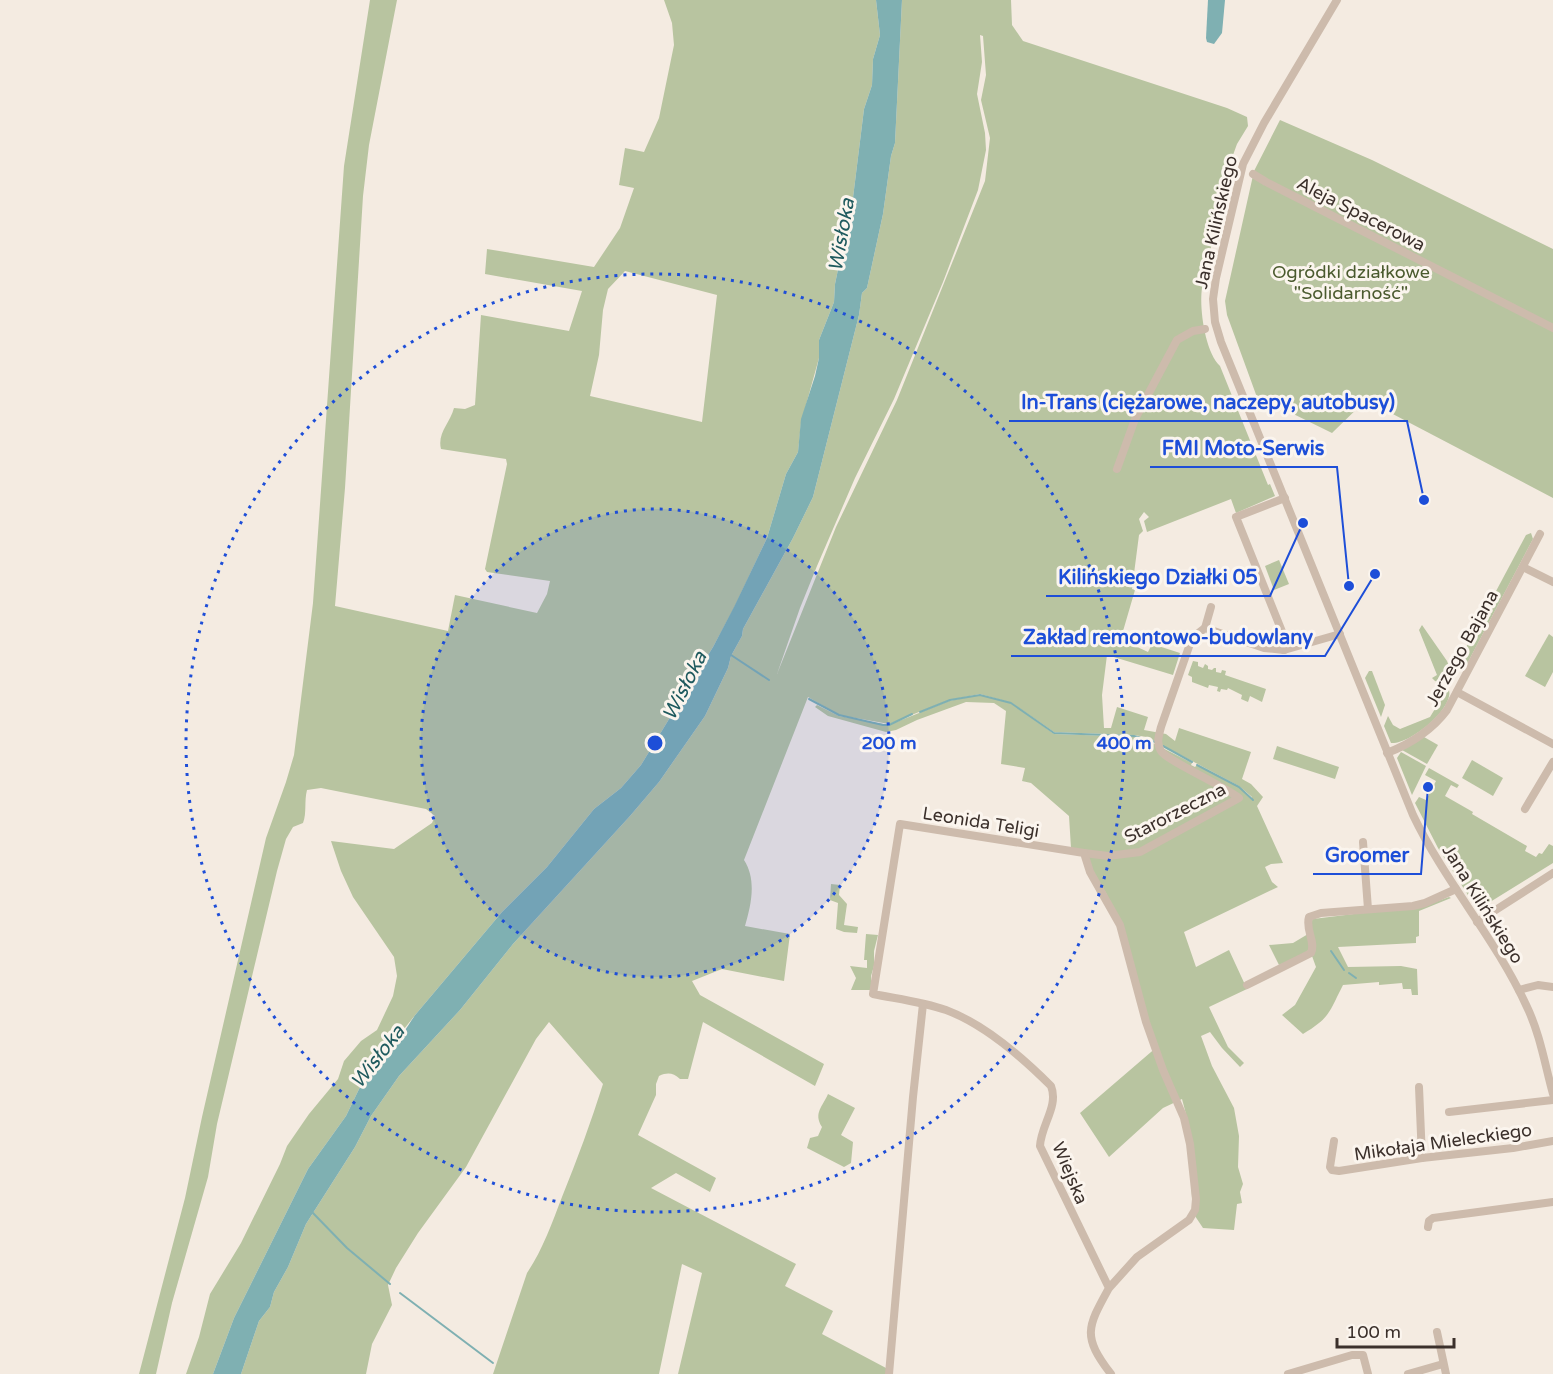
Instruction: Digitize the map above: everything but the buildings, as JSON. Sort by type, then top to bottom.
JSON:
[{"type":"street","name":"Jana Kilińskiego","points":[[1337,0],[1263,123],[1243,164],[1216,278],[1213,311],[1221,342],[1422,834],[1519,990],[1534,1023],[1553,1094]]},
{"type":"street","name":"Aleja Spacerowa","points":[[1253,174],[1553,328]]},
{"type":"street","points":[[1117,469],[1135,419],[1177,340],[1193,331],[1205,329]]},
{"type":"street","points":[[1284,650],[1283,634],[1236,517],[1285,498]]},
{"type":"street","name":"Jerzego Bajana","points":[[1387,753],[1437,723],[1457,692],[1540,534]]},
{"type":"street","points":[[1523,567],[1553,582]]},
{"type":"street","points":[[1212,607],[1205,628],[1264,648],[1284,650],[1340,634]]},
{"type":"street","name":"Starorzeczna","points":[[1084,853],[1107,856],[1140,852],[1239,798],[1212,780],[1165,756],[1159,748],[1158,738],[1161,728],[1192,638],[1205,628]]},
{"type":"street","points":[[1457,692],[1553,744]]},
{"type":"street","points":[[1525,809],[1553,762]]},
{"type":"street","name":"Leonida Teligi","points":[[923,1004],[873,994],[900,824],[1084,853]]},
{"type":"street","points":[[1363,842],[1368,909]]},
{"type":"street","points":[[1084,853],[1090,872],[1120,925],[1146,1022],[1163,1070],[1180,1106],[1190,1144],[1196,1199],[1195,1210],[1189,1220],[1137,1257],[1109,1288],[1094,1315],[1089,1334],[1093,1348],[1111,1374]]},
{"type":"street","points":[[1477,922],[1553,873]]},
{"type":"street","points":[[1247,985],[1311,953],[1312,943],[1307,925],[1309,917],[1321,913],[1425,903],[1456,889]]},
{"type":"street","points":[[1519,990],[1538,985],[1553,987]]},
{"type":"street","points":[[889,1374],[923,1004]]},
{"type":"street","name":"Wiejska","points":[[923,1004],[948,1011],[986,1032],[1026,1062],[1051,1086],[1054,1095],[1053,1103],[1043,1127],[1040,1146],[1109,1288]]},
{"type":"street","points":[[1419,1086],[1422,1158]]},
{"type":"street","points":[[1449,1112],[1553,1100]]},
{"type":"street","name":"Mikołaja Mieleckiego","points":[[1334,1141],[1330,1167],[1332,1170],[1339,1171],[1553,1141]]},
{"type":"street","points":[[1428,1227],[1429,1221],[1433,1218],[1553,1202]]},
{"type":"street","points":[[1437,1332],[1446,1374]]},
{"type":"street","points":[[1288,1374],[1363,1355],[1368,1374]]},
{"type":"street","points":[[1408,1374],[1443,1364]]},
{"type":"green space","points":[[370,0],[397,0],[369,145],[363,196],[345,488],[335,606],[448,631],[455,595],[537,613],[547,594],[550,581],[487,572],[485,569],[507,464],[506,459],[441,449],[440,443],[442,433],[454,408],[465,409],[475,405],[481,315],[569,331],[582,291],[485,274],[487,249],[594,267],[620,228],[634,188],[619,185],[625,148],[644,152],[659,118],[674,45],[672,23],[664,0],[876,0],[880,35],[873,59],[872,85],[864,109],[848,238],[841,255],[834,302],[819,340],[819,358],[801,423],[798,452],[786,474],[767,538],[734,608],[713,647],[641,765],[621,788],[594,809],[547,867],[502,912],[416,1014],[394,1046],[361,1085],[346,1116],[308,1169],[234,1318],[213,1374],[186,1374],[199,1337],[210,1294],[241,1243],[287,1146],[309,1114],[338,1079],[344,1061],[361,1041],[377,1030],[393,996],[397,976],[394,957],[353,897],[331,841],[394,849],[432,823],[435,816],[426,809],[321,788],[307,790],[303,823],[293,827],[286,839],[277,871],[217,1124],[208,1177],[172,1303],[156,1374],[139,1374],[185,1198],[266,838],[294,755],[313,603],[344,166]],"holes":[[[625,271],[717,295],[702,422],[590,396],[599,355],[603,310],[608,289]]]},
{"type":"green space","points":[[902,0],[1011,0],[1012,25],[1023,41],[1227,108],[1247,117],[1248,126],[1237,144],[1229,166],[1202,288],[1201,307],[1210,351],[1220,366],[1268,485],[1270,484],[1275,496],[1236,513],[1231,499],[1147,532],[1144,521],[1149,517],[1144,512],[1139,519],[1143,531],[1139,535],[1132,589],[1135,590],[1121,638],[1132,642],[1133,637],[1135,638],[1133,645],[1148,652],[1152,644],[1180,653],[1173,675],[1107,655],[1102,695],[1104,728],[1111,728],[1117,707],[1148,717],[1144,730],[1166,734],[1175,741],[1179,728],[1251,752],[1242,779],[1251,784],[1263,797],[1257,806],[1283,863],[1265,867],[1272,882],[1278,887],[1184,932],[1196,967],[1229,950],[1247,989],[1209,1007],[1228,1047],[1244,1063],[1240,1067],[1210,1032],[1201,1036],[1212,1066],[1234,1108],[1239,1136],[1238,1167],[1243,1184],[1240,1192],[1242,1203],[1237,1204],[1234,1230],[1203,1228],[1193,1213],[1187,1118],[1182,1099],[1163,1108],[1109,1157],[1080,1113],[1158,1046],[1106,893],[1086,860],[1071,848],[1069,816],[1031,783],[1022,781],[1025,768],[1001,764],[1006,711],[994,703],[966,702],[886,732],[828,716],[815,707],[817,705],[839,716],[889,725],[949,701],[985,696],[1013,704],[1054,734],[1141,737],[1192,763],[1191,765],[1195,767],[1197,765],[1239,787],[1252,800],[1252,797],[1239,786],[1147,737],[1054,732],[1012,703],[980,694],[949,700],[889,724],[839,715],[808,697],[744,860],[752,884],[751,901],[745,926],[790,934],[784,981],[722,969],[692,981],[700,995],[824,1064],[815,1086],[703,1022],[688,1079],[680,1079],[670,1074],[659,1076],[656,1095],[638,1135],[716,1178],[710,1192],[676,1173],[651,1188],[796,1264],[785,1286],[833,1311],[822,1334],[886,1368],[886,1374],[678,1374],[702,1273],[682,1264],[659,1374],[493,1374],[527,1273],[551,1226],[603,1084],[549,1022],[536,1039],[466,1167],[418,1233],[396,1268],[388,1285],[392,1305],[372,1344],[366,1374],[241,1374],[259,1321],[270,1307],[274,1292],[288,1267],[306,1224],[355,1147],[371,1116],[399,1076],[460,1010],[513,944],[659,782],[705,716],[742,636],[743,629],[813,497],[859,315],[862,293],[867,288],[895,143]],"holes":[[[980,35],[983,36],[986,75],[981,100],[990,138],[985,181],[897,400],[836,527],[777,674],[817,566],[855,478],[894,399],[943,282],[978,190],[986,150],[977,94],[982,62]]]},
{"type":"green space","name":"Ogródki działkowe \"Solidarność\"","points":[[1280,120],[1372,160],[1553,249],[1553,498],[1366,400],[1332,433],[1265,400],[1258,400],[1227,315],[1225,301],[1254,171]]},
{"type":"green space","points":[[1531,533],[1533,539],[1467,664],[1462,666],[1460,662],[1464,651],[1526,535]]},
{"type":"green space","points":[[1279,560],[1289,584],[1274,590],[1265,566]]},
{"type":"green space","points":[[1422,625],[1447,661],[1452,674],[1445,680],[1437,682],[1432,678],[1437,675],[1419,630]]},
{"type":"green space","points":[[1549,634],[1553,637],[1553,672],[1545,687],[1525,676]]},
{"type":"green space","points":[[1193,661],[1198,662],[1198,666],[1203,668],[1205,664],[1208,669],[1216,668],[1216,672],[1226,671],[1225,675],[1266,689],[1262,702],[1250,696],[1248,702],[1241,699],[1242,695],[1228,688],[1227,690],[1221,689],[1220,692],[1217,691],[1218,687],[1209,685],[1208,688],[1192,682],[1192,677],[1188,675]]},
{"type":"green space","points":[[1369,671],[1372,671],[1385,705],[1381,717],[1365,678]]},
{"type":"green space","points":[[1449,690],[1449,698],[1438,716],[1419,732],[1399,742],[1391,743],[1384,726],[1388,716],[1393,725],[1400,729],[1430,717],[1446,691]]},
{"type":"green space","points":[[1424,737],[1438,745],[1427,764],[1402,750]]},
{"type":"green space","points":[[1277,746],[1339,767],[1335,779],[1273,759]]},
{"type":"green space","points":[[1401,752],[1426,766],[1412,795],[1397,758]]},
{"type":"green space","points":[[1472,760],[1503,778],[1493,796],[1462,778]]},
{"type":"green space","points":[[1429,768],[1459,785],[1457,788],[1451,785],[1445,796],[1527,846],[1525,851],[1536,857],[1539,853],[1542,854],[1549,844],[1553,846],[1553,863],[1482,907],[1473,903],[1438,848],[1415,803],[1419,797],[1426,800],[1436,781],[1425,775]]},
{"type":"green space","points":[[831,884],[840,885],[839,895],[847,904],[844,925],[858,927],[857,933],[836,929],[838,903],[830,900]]},
{"type":"green space","points":[[1451,898],[1419,911],[1419,936],[1416,937],[1416,943],[1338,947],[1348,967],[1401,966],[1417,969],[1418,995],[1412,995],[1411,989],[1403,989],[1402,983],[1343,985],[1332,1008],[1324,1018],[1303,1034],[1282,1015],[1295,1005],[1316,967],[1312,956],[1311,922],[1313,919],[1427,905]]},
{"type":"green space","points":[[866,934],[878,935],[874,951],[871,990],[851,990],[856,978],[850,966],[867,968],[867,960],[864,960]]},
{"type":"green space","points":[[1308,934],[1310,948],[1305,954],[1279,965],[1269,945],[1293,943]]},
{"type":"green space","points":[[828,1094],[855,1108],[841,1135],[853,1142],[851,1163],[844,1167],[807,1148],[810,1138],[818,1136],[822,1127],[818,1118]]},
{"type":"water","points":[[876,0],[902,0],[895,143],[867,288],[862,293],[859,315],[813,497],[743,629],[742,636],[705,716],[659,782],[513,944],[460,1010],[399,1076],[371,1116],[355,1147],[306,1224],[288,1267],[274,1292],[270,1307],[259,1321],[241,1374],[213,1374],[234,1318],[308,1169],[346,1116],[361,1085],[400,1038],[416,1014],[502,912],[547,867],[594,809],[621,788],[641,765],[713,647],[734,607],[767,538],[786,474],[798,452],[801,419],[819,358],[819,340],[834,302],[841,255],[848,238],[864,109],[872,85],[873,59],[880,35]]},
{"type":"water","points":[[1208,0],[1225,0],[1222,33],[1214,44],[1207,42],[1206,38]]},
{"type":"waterway","points":[[731,655],[769,680]]},
{"type":"waterway","points":[[920,712],[950,700],[980,695],[1011,703],[1054,733],[1134,736],[1155,742]]},
{"type":"waterway","points":[[809,699],[839,715],[883,725],[889,725],[912,714]]},
{"type":"waterway","points":[[1163,746],[1192,762]]},
{"type":"waterway","points":[[1197,765],[1239,787],[1253,800]]},
{"type":"waterway","points":[[1331,951],[1344,970]]},
{"type":"waterway","points":[[1349,973],[1356,978]]},
{"type":"waterway","points":[[311,1211],[347,1248],[390,1284]]},
{"type":"waterway","points":[[400,1293],[493,1363]]},
{"type":"place","name":"In-Trans (ciężarowe, naczepy, autobusy)","points":[[1424,500]]},
{"type":"place","name":"Kilińskiego Działki 05","points":[[1303,523]]},
{"type":"place","name":"Zakład remontowo-budowlany","points":[[1375,574]]},
{"type":"place","name":"FMI Moto-Serwis","points":[[1349,586]]},
{"type":"place","name":"Groomer","points":[[1428,787]]},
{"type":"water label","name":"Wisłoka","points":[[842,235]]},
{"type":"water label","name":"Wisłoka","points":[[685,686]]},
{"type":"water label","name":"Wisłoka","points":[[378,1057]]}]
